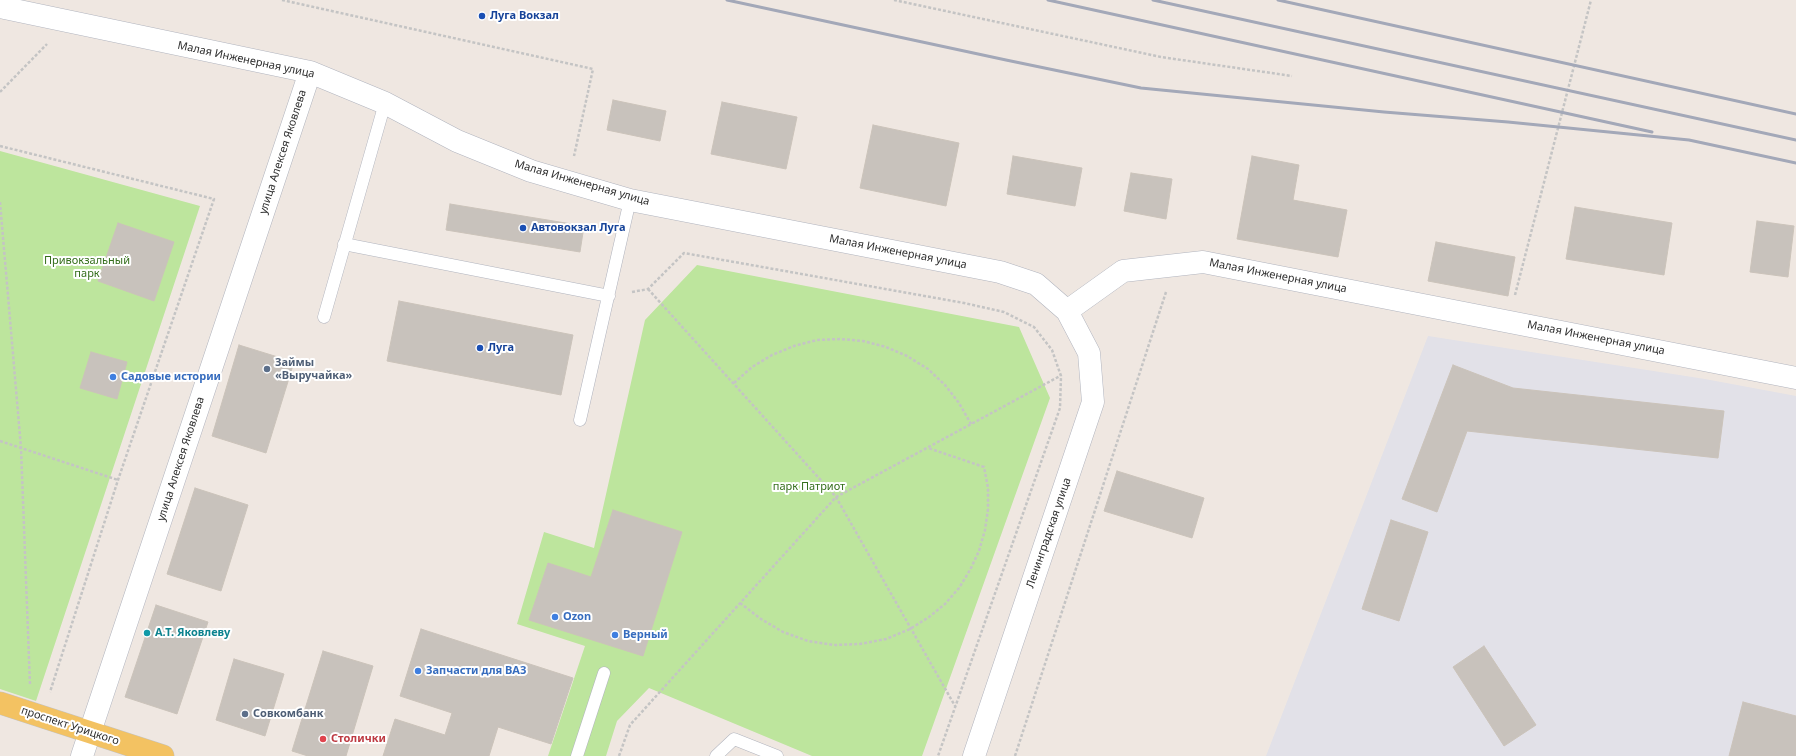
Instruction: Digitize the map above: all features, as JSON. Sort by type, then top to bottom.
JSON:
[{"type":"main road","name":"проспект Урицкого","points":[[0,703],[163,756]]},
{"type":"street","name":"Малая Инженерная улица","points":[[0,7],[310,72],[385,103],[457,141],[531,171],[630,200],[1000,272],[1036,284],[1067,311],[1123,271],[1203,262],[1796,378]]},
{"type":"street","name":"улица Алексея Яковлева","points":[[82,756],[310,72]]},
{"type":"street","name":"Ленинградская улица","points":[[974,756],[1093,402],[1089,353],[1067,311]]},
{"type":"lane","points":[[324,317],[385,103]]},
{"type":"lane","points":[[580,420],[630,200]]},
{"type":"lane","points":[[344,244],[609,296]]},
{"type":"lane","points":[[577,756],[604,673]]},
{"type":"lane","points":[[716,756],[734,739],[777,756]]},
{"type":"path","points":[[282,0],[593,69],[568,182]]},
{"type":"path","points":[[894,0],[1161,56],[1292,76]]},
{"type":"path","points":[[1508,321],[1591,0]]},
{"type":"path","points":[[0,146],[214,199],[36,715]]},
{"type":"path","points":[[0,202],[21,448],[36,715]]},
{"type":"path","points":[[609,296],[648,289],[684,253],[964,303],[1004,312],[1034,327],[1052,350],[1061,376],[1060,408],[938,756]]},
{"type":"path","points":[[1015,756],[1175,264]]},
{"type":"path","points":[[648,289],[836,497],[955,706]]},
{"type":"path","points":[[734,383],[752,367],[772,355],[794,346],[817,340],[840,339],[863,341],[886,347],[908,356],[928,369],[945,385],[959,403],[971,424]]},
{"type":"path","points":[[620,756],[630,725],[836,497],[1061,376]]},
{"type":"path","points":[[0,440],[118,480]]},
{"type":"path","points":[[740,602],[761,620],[784,632],[815,642],[834,645],[860,644],[886,638],[910,629],[929,617],[945,604],[966,576],[979,551],[985,530],[988,509],[988,488],[984,467],[928,448]]},
{"type":"shaded area","points":[[1428,336],[1705,379],[1796,396],[1796,756],[1266,756]]},
{"type":"green space","name":"Привокзальный парк","points":[[0,151],[200,206],[36,701],[0,689]]},
{"type":"green space","name":"парк Патриот","points":[[697,265],[1019,327],[1050,398],[922,756],[812,756],[649,688],[617,721],[606,756],[548,756],[585,646],[517,624],[544,532],[594,548],[645,320]]},
{"type":"building","points":[[613,100],[666,111],[660,141],[607,130]]},
{"type":"building","points":[[722,102],[797,117],[786,169],[711,154]]},
{"type":"building","points":[[873,125],[959,143],[946,206],[860,188]]},
{"type":"building","points":[[1013,156],[1082,168],[1075,206],[1007,194]]},
{"type":"building","points":[[1252,156],[1299,165],[1293,200],[1347,210],[1338,257],[1237,239]]},
{"type":"building","points":[[1131,173],[1172,179],[1166,219],[1124,211]]},
{"type":"building","points":[[450,204],[584,226],[580,252],[446,230]]},
{"type":"building","points":[[1575,207],[1672,223],[1664,275],[1566,259]]},
{"type":"building","points":[[1757,221],[1794,226],[1788,277],[1750,272]]},
{"type":"building","points":[[118,223],[174,242],[154,301],[98,281]]},
{"type":"building","points":[[1436,242],[1515,257],[1508,296],[1428,281]]},
{"type":"building","name":"Луга","points":[[399,301],[573,335],[561,395],[387,361]]},
{"type":"building","points":[[239,345],[294,362],[266,453],[212,436]]},
{"type":"building","points":[[91,352],[127,362],[117,399],[80,388]]},
{"type":"building","points":[[1453,365],[1513,388],[1724,411],[1718,458],[1467,431],[1437,512],[1402,499]]},
{"type":"building","points":[[1117,471],[1204,498],[1192,538],[1104,511]]},
{"type":"building","points":[[195,488],[248,505],[221,591],[167,574]]},
{"type":"building","points":[[613,510],[682,532],[643,656],[529,620],[548,563],[591,577]]},
{"type":"building","points":[[1391,520],[1428,532],[1399,621],[1362,609]]},
{"type":"building","points":[[156,605],[208,622],[177,714],[125,697]]},
{"type":"building","points":[[421,629],[573,678],[551,744],[498,727],[489,756],[383,756],[395,719],[445,735],[452,713],[400,696]]},
{"type":"building","points":[[1484,646],[1536,725],[1504,746],[1453,667]]},
{"type":"building","points":[[323,651],[373,666],[346,756],[308,756],[292,751]]},
{"type":"building","points":[[234,659],[284,674],[265,736],[216,720]]},
{"type":"building","points":[[1743,702],[1796,716],[1796,756],[1729,756]]},
{"type":"railway","points":[[727,0],[1141,88],[1689,140],[1796,163]]},
{"type":"railway","points":[[1048,0],[1652,132]]},
{"type":"railway","points":[[1153,0],[1796,140]]},
{"type":"railway","points":[[1278,0],[1796,114]]},
{"type":"place","name":"Луга Вокзал","points":[[482,16]]},
{"type":"place","name":"Автовокзал Луга","points":[[523,228]]},
{"type":"place","name":"Луга","points":[[480,348]]},
{"type":"place","name":"Займы «Выручайка»","points":[[267,369]]},
{"type":"place","name":"Садовые истории","points":[[113,377]]},
{"type":"place","name":"Ozon","points":[[555,617]]},
{"type":"place","name":"А.Т. Яковлеву","points":[[147,633]]},
{"type":"place","name":"Верный","points":[[615,635]]},
{"type":"place","name":"Запчасти для ВАЗ","points":[[418,671]]},
{"type":"place","name":"Совкомбанк","points":[[245,714]]},
{"type":"place","name":"Столички","points":[[323,739]]}]
